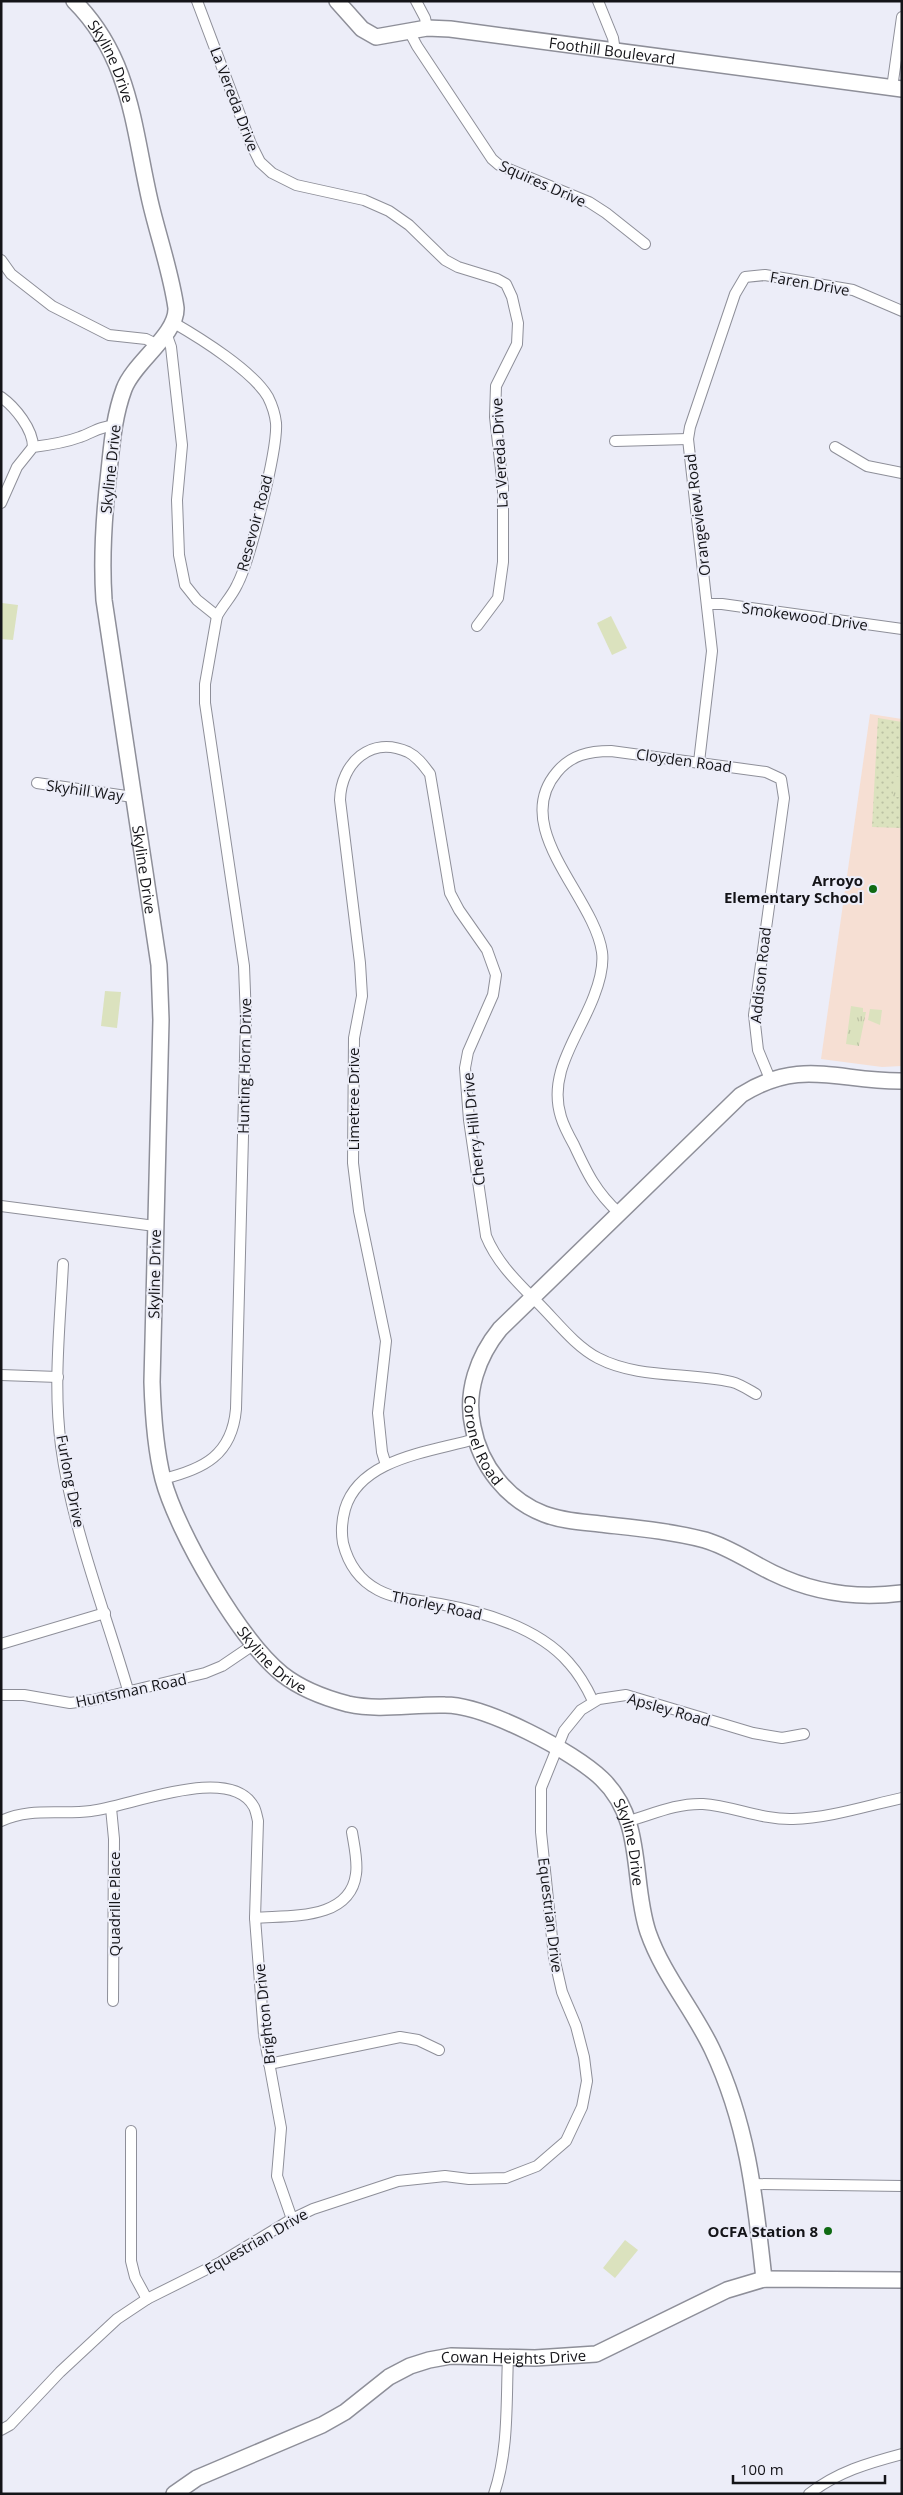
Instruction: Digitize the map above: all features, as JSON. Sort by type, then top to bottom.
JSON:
[{"type":"street","name":"Skyline Drive","points":[[74,1],[92,21],[104,40],[128,93],[150,198],[174,297],[176,314],[165,333],[138,365],[125,386],[114,426],[103,536],[102,581],[159,975],[161,1020],[155,1226],[153,1408],[163,1479],[192,1545],[253,1645],[292,1681],[328,1699],[372,1708],[462,1706],[494,1715],[585,1764],[605,1781],[620,1801],[629,1821],[635,1846],[639,1902],[650,1937],[665,1971],[700,2026],[720,2067],[736,2109],[754,2184],[764,2279]]},
{"type":"street","name":"La Vereda Drive","points":[[197,1],[251,144],[260,162],[272,173],[296,185],[364,200],[390,212],[409,225],[445,260],[497,279],[506,284],[512,297],[518,323],[517,344],[496,386],[495,417],[504,487],[502,562],[498,598],[477,626]]},
{"type":"street","name":"Foothill Boulevard","points":[[337,1],[355,23],[368,33],[384,37],[427,28],[897,89]]},
{"type":"street","points":[[416,1],[425,18],[427,28]]},
{"type":"street","points":[[598,1],[613,38],[615,51]]},
{"type":"street","points":[[897,89],[902,17]]},
{"type":"street","name":"Squires Drive","points":[[409,31],[492,160],[506,168],[589,202],[645,244]]},
{"type":"street","name":"Resevoir Road","points":[[1,260],[11,274],[52,306],[108,335],[146,339],[165,333],[192,333],[258,383],[268,398],[276,424],[270,462],[248,556],[238,584],[217,616]]},
{"type":"street","name":"Faren Drive","points":[[745,278],[765,275],[853,290],[902,311]]},
{"type":"street","name":"Orangeview Road","points":[[699,762],[711,669],[707,604],[688,439],[690,427],[735,294],[745,278]]},
{"type":"street","points":[[165,333],[171,347],[182,445],[177,500],[179,555],[186,585],[197,600],[217,616]]},
{"type":"street","points":[[1,397],[22,420],[33,438],[33,447],[17,467],[1,503]]},
{"type":"street","points":[[33,447],[57,444],[82,436],[103,426],[114,426]]},
{"type":"street","points":[[615,441],[688,439]]},
{"type":"street","points":[[835,447],[867,466],[902,473]]},
{"type":"street","name":"Smokewood Drive","points":[[707,604],[722,604],[902,629]]},
{"type":"street","name":"Hunting Horn Drive","points":[[163,1479],[196,1470],[217,1455],[233,1431],[236,1409],[246,1019],[244,966],[206,712],[206,684],[217,616]]},
{"type":"street","name":"Cherry Hill Drive","points":[[376,748],[393,748],[408,752],[419,760],[430,774],[450,893],[492,960],[496,975],[494,995],[468,1052],[465,1068],[469,1120],[486,1236],[494,1254],[532,1298],[578,1344],[598,1358],[618,1366],[734,1383],[756,1394]]},
{"type":"street","name":"Limetree Drive","points":[[376,748],[360,756],[348,769],[341,784],[340,800],[362,996],[354,1038],[353,1163],[359,1211],[386,1341],[378,1413],[382,1452],[386,1465]]},
{"type":"street","name":"Cloyden Road","points":[[619,1214],[601,1197],[590,1180],[561,1118],[557,1099],[561,1066],[598,986],[602,968],[602,952],[589,913],[548,843],[543,805],[547,786],[563,764],[585,753],[610,751],[766,772],[781,780]]},
{"type":"street","name":"Addison Road","points":[[770,1079],[758,1050],[754,1015],[784,798],[781,780]]},
{"type":"street","name":"Skyhill Way","points":[[37,783],[133,797]]},
{"type":"street","name":"Coronel Road","points":[[902,1080],[804,1072],[770,1079],[747,1091],[727,1107],[490,1340],[480,1360],[473,1384],[471,1400],[471,1421],[475,1439],[480,1453],[495,1477],[521,1501],[543,1514],[573,1521],[678,1533],[708,1541],[774,1574],[824,1591],[863,1596],[902,1593]]},
{"type":"street","points":[[1,1206],[155,1226]]},
{"type":"street","name":"Furlong Drive","points":[[63,1264],[58,1378],[61,1445],[74,1510],[128,1690]]},
{"type":"street","points":[[1,1376],[58,1378]]},
{"type":"street","name":"Thorley Road","points":[[475,1439],[386,1465],[374,1470],[356,1487],[349,1497],[344,1512],[343,1541],[350,1561],[357,1573],[372,1587],[389,1595],[464,1609],[530,1634],[550,1646],[570,1663],[594,1701]]},
{"type":"street","points":[[1,1644],[105,1613]]},
{"type":"street","name":"Huntsman Road","points":[[1,1695],[24,1696],[70,1703],[205,1673],[222,1666],[253,1645]]},
{"type":"street","name":"Apsley Road","points":[[556,1748],[572,1720],[594,1701],[610,1696],[626,1695],[753,1733],[782,1738],[804,1734]]},
{"type":"street","name":"Equestrian Drive","points":[[1,2430],[10,2425],[60,2372],[117,2319],[147,2299],[221,2262],[292,2219],[313,2209],[398,2181],[445,2176],[489,2180],[506,2178],[537,2166],[566,2141],[582,2107],[587,2081],[584,2057],[576,2026],[562,1992],[554,1957],[541,1832],[541,1788],[556,1748]]},
{"type":"street","name":"Brighton Drive","points":[[111,1808],[161,1794],[204,1787],[226,1789],[243,1795],[254,1807],[258,1821],[255,1918],[264,2035],[281,2128],[277,2176],[292,2219]]},
{"type":"street","points":[[629,1821],[673,1807],[692,1804],[717,1806],[777,1818],[814,1817],[902,1798]]},
{"type":"street","points":[[1,1821],[32,1812],[76,1813],[111,1808]]},
{"type":"street","name":"Quadrille Place","points":[[111,1808],[114,1839],[113,2001]]},
{"type":"street","points":[[255,1918],[317,1914],[331,1909],[343,1899],[352,1888],[356,1875],[352,1832]]},
{"type":"street","points":[[269,2064],[400,2037],[418,2040],[439,2050]]},
{"type":"street","points":[[131,2131],[131,2260],[135,2277],[147,2299]]},
{"type":"street","points":[[754,2184],[902,2186]]},
{"type":"street","name":"Cowan Heights Drive","points":[[174,2494],[198,2478],[322,2425],[345,2412],[389,2378],[410,2366],[451,2356],[508,2357],[596,2354],[727,2290],[764,2279],[902,2280]]},
{"type":"street","points":[[494,2494],[502,2471],[506,2444],[508,2357]]},
{"type":"street","points":[[809,2494],[842,2473],[902,2454]]},
{"type":"shaded area","name":"Arroyo Elementary School","points":[[870,714],[902,719],[902,1066],[882,1067],[821,1059]]},
{"type":"green space","points":[[2,603],[18,605],[13,640],[1,639]]},
{"type":"green space","points":[[611,616],[627,648],[612,655],[597,623]]},
{"type":"green space","points":[[878,718],[902,722],[902,828],[872,827]]},
{"type":"green space","points":[[894,777],[902,777],[902,797],[893,797]]},
{"type":"green space","points":[[105,991],[121,992],[117,1028],[101,1026]]},
{"type":"green space","points":[[851,1006],[863,1008],[863,1012],[866,1012],[859,1046],[846,1044]]},
{"type":"green space","points":[[870,1009],[882,1010],[880,1025],[868,1020]]},
{"type":"green space","points":[[625,2240],[638,2250],[615,2278],[603,2268]]},
{"type":"place","name":"Arroyo Elementary School","points":[[873,889]]},
{"type":"place","name":"OCFA Station 8","points":[[828,2231]]}]
